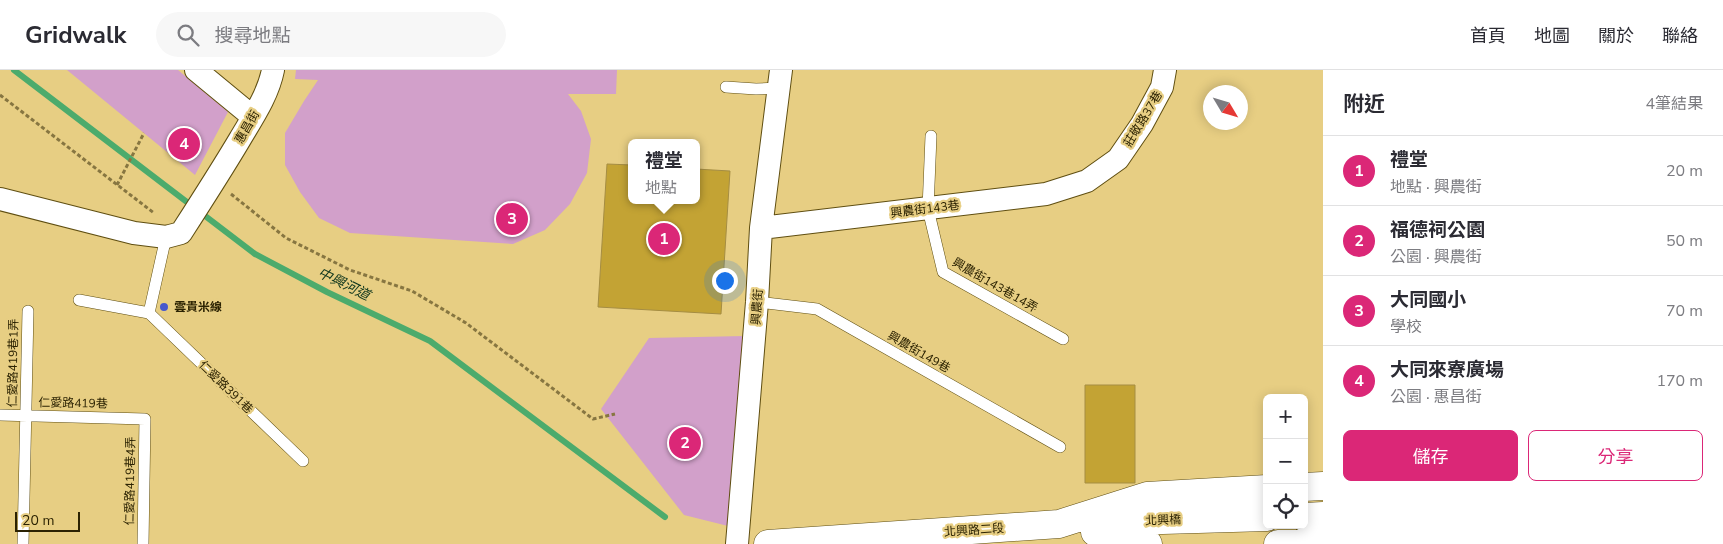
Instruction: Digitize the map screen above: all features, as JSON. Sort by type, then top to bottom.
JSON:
[{"type":"street","points":[[196,70],[253,117]]},
{"type":"street","name":"惠昌街","points":[[173,235],[215,182],[270,87],[273,70]]},
{"type":"street","name":"莊敬路37巷","points":[[1087,181],[1118,159],[1138,131],[1162,87],[1164,70]]},
{"type":"street","name":"興農街","points":[[737,544],[757,302],[761,228],[780,79]]},
{"type":"street","name":"興農街143巷","points":[[761,228],[1046,194],[1087,181]]},
{"type":"street","points":[[0,199],[134,233],[173,235]]},
{"type":"street","points":[[1308,487],[1323,486]]},
{"type":"street","name":"北興路二段","points":[[768,544],[1059,524],[1148,496],[1263,489]]},
{"type":"street","points":[[1308,517],[1323,516]]},
{"type":"street","name":"北興橋","points":[[1059,524],[1263,517]]},
{"type":"street","name":"北興路二段","points":[[1059,524],[1148,544]]},
{"type":"street","points":[[1278,544],[1323,543]]},
{"type":"lane","points":[[726,87],[756,89],[780,79]]},
{"type":"lane","name":"興農街143巷14弄","points":[[931,136],[928,209],[942,272],[1063,339]]},
{"type":"lane","points":[[79,300],[148,313],[173,235]]},
{"type":"lane","name":"興農街149巷","points":[[757,302],[817,309],[1060,448]]},
{"type":"lane","name":"仁愛路419巷1弄","points":[[23,544],[28,311]]},
{"type":"lane","name":"仁愛路391巷","points":[[148,313],[303,461]]},
{"type":"lane","name":"仁愛路419巷","points":[[0,416],[145,419]]},
{"type":"lane","name":"仁愛路419巷4弄","points":[[143,544],[145,419]]},
{"type":"path","points":[[0,95],[117,185],[173,235]]},
{"type":"path","points":[[117,185],[144,133]]},
{"type":"path","points":[[215,182],[286,238],[350,270],[412,291],[466,323],[593,418],[615,414]]},
{"type":"shaded area","points":[[67,70],[178,70],[228,112],[195,175]]},
{"type":"shaded area","points":[[296,70],[617,70],[616,94],[568,94],[581,111],[591,139],[587,173],[570,204],[545,230],[513,244],[350,233],[319,218],[300,192],[285,165],[285,133],[318,80],[295,79]]},
{"type":"shaded area","points":[[745,336],[740,529],[684,515],[601,409],[649,338]]},
{"type":"building","points":[[607,164],[628,165],[628,204],[700,204],[700,169],[730,171],[721,314],[598,307]]},
{"type":"building","points":[[1085,385],[1135,385],[1135,483],[1085,483]]},
{"type":"waterway","name":"中興河道","points":[[14,70],[255,254],[327,292],[430,341],[665,517]]},
{"type":"place","name":"大同來寮廣場","points":[[184,144]]},
{"type":"place","name":"大同國小","points":[[512,219]]},
{"type":"place","name":"禮堂","points":[[664,239]]},
{"type":"place","name":"雲貴米線","points":[[164,307]]},
{"type":"place","name":"福德祠公園","points":[[685,443]]}]
